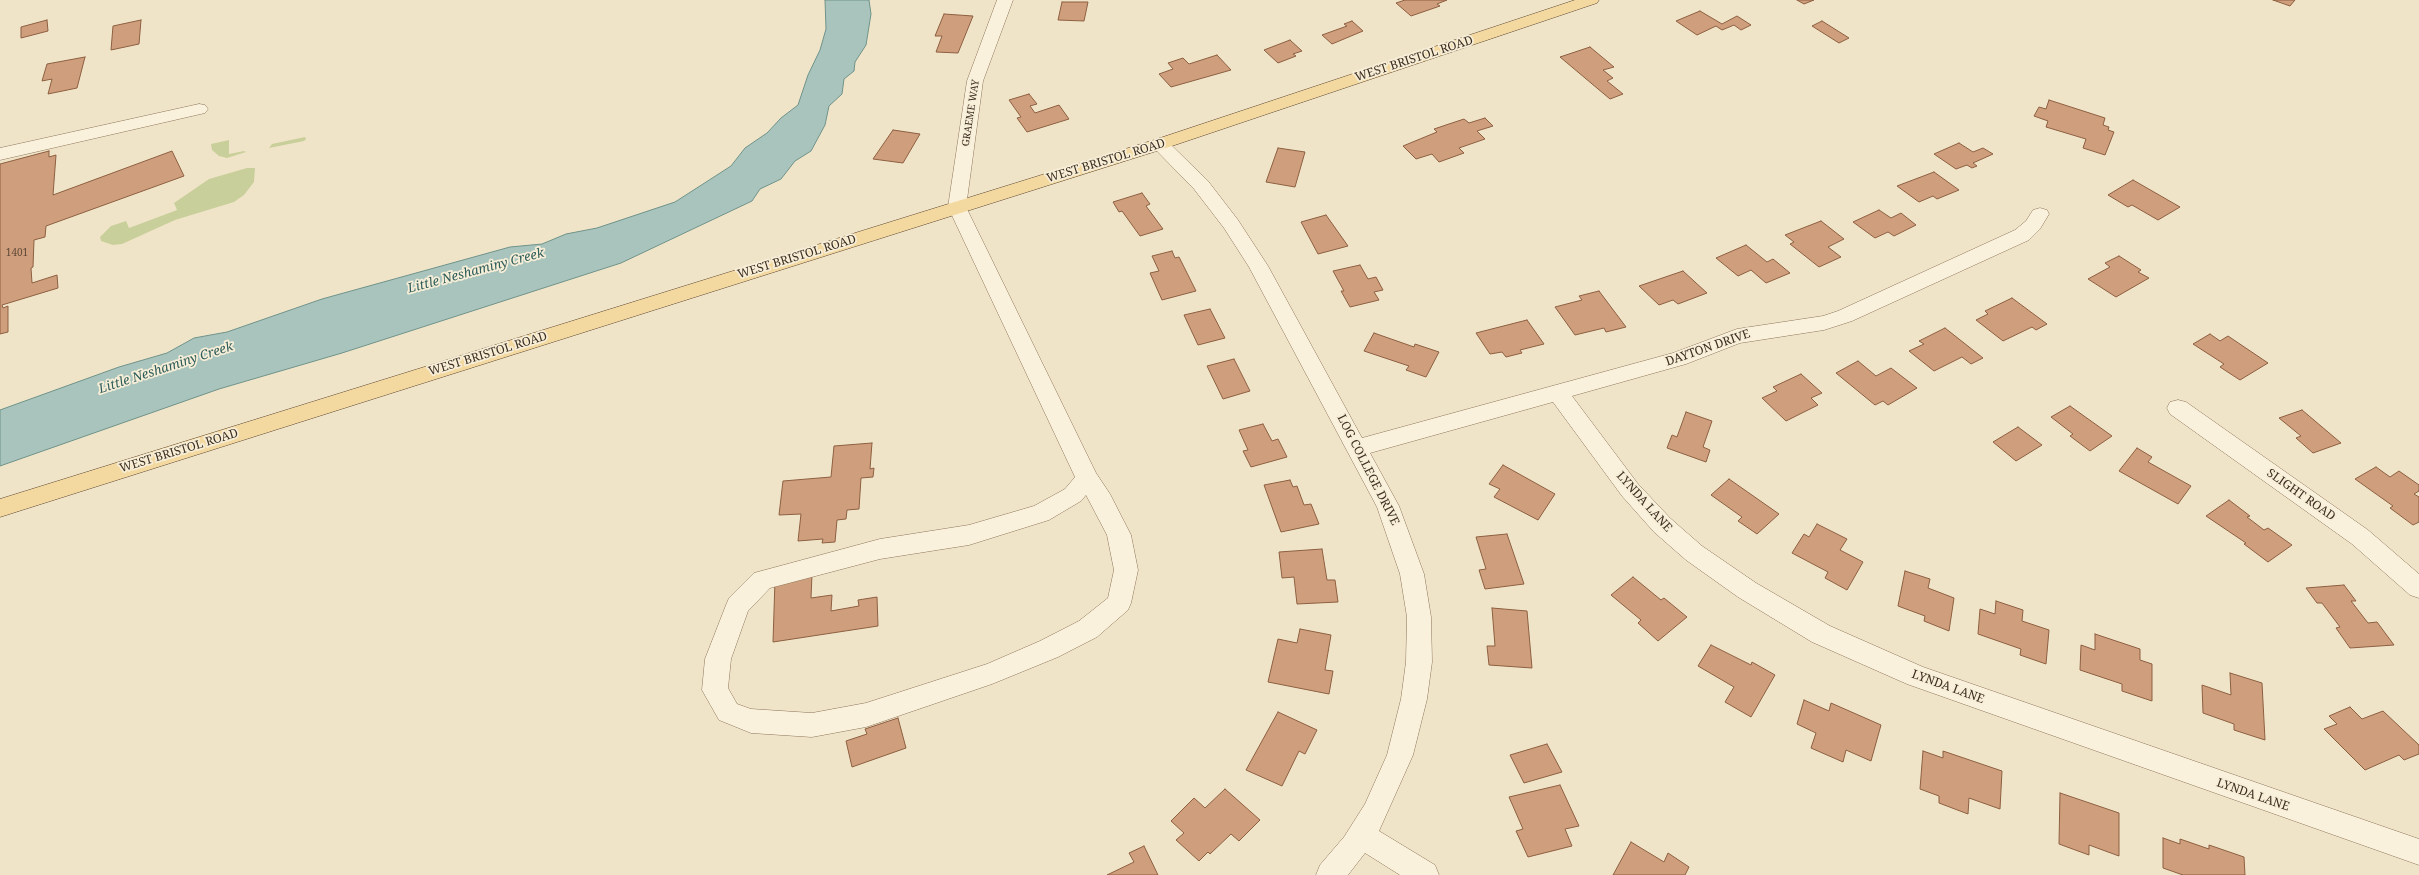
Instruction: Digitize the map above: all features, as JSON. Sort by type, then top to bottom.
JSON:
[{"type":"main road","name":"WEST BRISTOL ROAD","points":[[0,508],[1160,144],[1591,0]]},
{"type":"street","name":"GRAEME WAY","points":[[957,207],[975,81],[1005,0]]},
{"type":"street","points":[[0,154],[199,109]]},
{"type":"street","name":"LOG COLLEGE DRIVE","points":[[1160,144],[1201,185],[1231,224],[1258,266],[1388,506],[1400,534],[1412,574],[1419,617],[1419,662],[1414,699],[1400,755],[1375,813],[1361,835],[1330,875]]},
{"type":"street","points":[[957,207],[1087,478],[1102,500],[1119,536],[1126,570],[1118,603],[1088,629],[992,673],[866,715],[812,725],[751,721],[728,712],[716,690],[718,659],[738,605],[762,580],[880,550],[969,535],[1041,513],[1073,495],[1087,478]]},
{"type":"street","name":"DAYTON DRIVE","points":[[1357,448],[1679,359],[1737,336],[1817,324],[1845,316],[2022,235],[2033,226],[2040,214]]},
{"type":"street","name":"LYNDA LANE","points":[[1558,393],[1630,490],[1662,525],[1694,553],[1747,590],[1821,634],[1916,676],[2419,852]]},
{"type":"street","name":"SLIGHT ROAD","points":[[2178,408],[2360,537],[2419,588]]},
{"type":"street","points":[[1361,835],[1425,875]]},
{"type":"green space","points":[[305,137],[306,139],[304,141],[269,148],[272,144]]},
{"type":"green space","points":[[229,140],[229,154],[244,151],[246,152],[227,158],[219,156],[212,150],[211,144]]},
{"type":"green space","points":[[247,168],[255,168],[254,182],[244,195],[234,202],[175,220],[122,244],[113,245],[101,241],[100,237],[111,226],[126,221],[129,228],[177,210],[174,203],[209,179]]},
{"type":"water","name":"Little Neshaminy Creek","points":[[825,0],[869,0],[871,14],[866,45],[855,62],[854,71],[844,79],[842,94],[829,106],[825,125],[811,151],[795,161],[781,179],[760,189],[752,201],[621,263],[342,353],[219,389],[0,466],[0,410],[119,367],[167,353],[194,338],[227,332],[322,299],[510,247],[542,244],[566,234],[597,228],[675,202],[731,166],[745,148],[767,133],[781,118],[798,105],[808,75],[820,50],[826,29]]},
{"type":"building","points":[[1405,0],[1447,0],[1437,4],[1440,6],[1411,16],[1396,3]]},
{"type":"building","points":[[1797,0],[1814,0],[1804,4]]},
{"type":"building","points":[[2273,0],[2295,0],[2290,6]]},
{"type":"building","points":[[1062,2],[1088,2],[1084,21],[1058,20]]},
{"type":"building","points":[[1700,11],[1722,24],[1737,16],[1751,25],[1741,30],[1734,25],[1722,30],[1716,26],[1697,35],[1676,21]]},
{"type":"building","points":[[944,14],[973,16],[958,53],[936,52],[942,36],[935,36]]},
{"type":"building","points":[[47,20],[48,31],[21,38],[21,27]]},
{"type":"building","points":[[141,20],[139,44],[111,50],[113,26]]},
{"type":"building","points":[[1352,21],[1363,31],[1332,44],[1322,35],[1347,26],[1344,24]]},
{"type":"building","points":[[1822,21],[1849,38],[1839,43],[1812,26]]},
{"type":"building","points":[[1290,40],[1302,51],[1293,54],[1296,56],[1278,63],[1264,50]]},
{"type":"building","points":[[1590,47],[1614,67],[1603,70],[1613,78],[1607,81],[1623,94],[1610,99],[1560,57]]},
{"type":"building","points":[[1217,55],[1231,70],[1171,87],[1159,74],[1173,69],[1168,63],[1183,58],[1189,64]]},
{"type":"building","points":[[85,57],[77,88],[48,94],[52,79],[42,81],[47,64]]},
{"type":"building","points":[[1029,94],[1037,104],[1030,106],[1035,113],[1059,105],[1069,119],[1027,132],[1017,118],[1021,117],[1009,100]]},
{"type":"building","points":[[2049,100],[2105,118],[2103,125],[2109,127],[2108,130],[2114,132],[2105,155],[2083,148],[2086,139],[2046,127],[2048,121],[2034,116],[2039,107],[2046,109]]},
{"type":"building","points":[[1485,118],[1493,126],[1477,131],[1485,139],[1459,148],[1464,153],[1439,162],[1432,154],[1416,159],[1403,146],[1437,132],[1434,129],[1464,119],[1469,123]]},
{"type":"building","points":[[893,130],[920,134],[903,163],[873,159]]},
{"type":"building","points":[[1959,143],[1973,152],[1983,148],[1993,154],[1973,163],[1977,166],[1972,168],[1967,165],[1956,169],[1934,154]]},
{"type":"building","points":[[1278,148],[1305,152],[1295,187],[1266,182]]},
{"type":"building","points":[[49,151],[49,157],[56,155],[53,195],[172,151],[184,176],[46,226],[45,237],[34,240],[33,267],[31,268],[32,283],[57,275],[58,288],[2,305],[3,308],[8,306],[8,332],[0,334],[0,164]]},
{"type":"building","points":[[1934,172],[1959,190],[1937,199],[1933,196],[1919,202],[1897,186]]},
{"type":"building","points":[[2133,180],[2180,207],[2158,220],[2132,205],[2128,207],[2108,195]]},
{"type":"building","points":[[1142,193],[1150,204],[1146,206],[1163,229],[1140,236],[1122,211],[1119,212],[1113,202]]},
{"type":"building","points":[[1879,210],[1891,218],[1901,213],[1916,225],[1894,236],[1888,232],[1875,238],[1853,222]]},
{"type":"building","points":[[1326,215],[1348,246],[1318,254],[1301,222]]},
{"type":"building","points":[[1821,221],[1844,239],[1828,247],[1841,257],[1819,267],[1790,244],[1794,242],[1785,235]]},
{"type":"building","points":[[1746,245],[1767,262],[1773,259],[1790,273],[1766,283],[1751,270],[1738,276],[1716,258]]},
{"type":"building","points":[[1172,251],[1175,258],[1179,257],[1196,291],[1162,300],[1150,273],[1159,271],[1152,256]]},
{"type":"building","points":[[2119,256],[2141,270],[2138,272],[2149,278],[2116,297],[2088,279],[2110,267],[2105,263]]},
{"type":"building","points":[[1360,265],[1368,279],[1376,277],[1383,290],[1374,292],[1379,300],[1350,307],[1341,291],[1344,291],[1333,271]]},
{"type":"building","points":[[1683,271],[1707,293],[1678,304],[1673,300],[1659,305],[1639,286]]},
{"type":"building","points":[[1599,291],[1626,327],[1606,332],[1604,328],[1575,335],[1555,307],[1582,300],[1579,296]]},
{"type":"building","points":[[2012,298],[2047,324],[2036,330],[2032,327],[2003,341],[1976,320],[1988,314],[1985,311]]},
{"type":"building","points":[[1210,309],[1225,338],[1198,345],[1184,315]]},
{"type":"building","points":[[1527,320],[1544,344],[1520,350],[1522,353],[1506,357],[1502,352],[1490,354],[1476,333]]},
{"type":"building","points":[[1945,328],[1983,358],[1971,364],[1962,357],[1934,371],[1909,351],[1924,344],[1919,341]]},
{"type":"building","points":[[1374,333],[1414,347],[1415,344],[1439,352],[1426,377],[1406,370],[1409,366],[1364,351]]},
{"type":"building","points":[[2210,334],[2220,341],[2228,336],[2268,363],[2240,380],[2220,367],[2224,364],[2193,344]]},
{"type":"building","points":[[1234,359],[1250,391],[1223,399],[1207,366]]},
{"type":"building","points":[[1858,361],[1876,376],[1891,368],[1917,388],[1888,405],[1883,401],[1875,405],[1836,373]]},
{"type":"building","points":[[1801,374],[1822,393],[1811,398],[1818,405],[1786,421],[1762,398],[1777,391],[1773,387]]},
{"type":"building","points":[[2070,406],[2112,436],[2090,451],[2070,436],[2073,434],[2051,417]]},
{"type":"building","points":[[2302,410],[2341,443],[2313,453],[2296,438],[2301,436],[2279,418]]},
{"type":"building","points":[[1686,412],[1712,421],[1703,447],[1710,450],[1706,462],[1667,448],[1672,435],[1677,437]]},
{"type":"building","points":[[1263,424],[1272,441],[1278,439],[1287,457],[1251,467],[1243,451],[1248,450],[1239,430]]},
{"type":"building","points":[[2018,427],[2042,445],[2016,461],[1993,442]]},
{"type":"building","points":[[872,443],[870,469],[874,468],[873,477],[861,478],[859,509],[847,510],[846,519],[837,520],[835,542],[822,543],[823,539],[798,541],[801,514],[779,515],[783,481],[831,477],[834,446]]},
{"type":"building","points":[[2137,448],[2152,457],[2148,462],[2191,486],[2178,504],[2119,471]]},
{"type":"building","points":[[1503,465],[1555,494],[1538,520],[1494,497],[1500,489],[1489,484]]},
{"type":"building","points":[[2376,467],[2390,477],[2399,471],[2419,485],[2419,491],[2414,494],[2419,497],[2419,522],[2413,525],[2390,508],[2393,506],[2355,479]]},
{"type":"building","points":[[1729,479],[1779,514],[1757,534],[1738,521],[1742,517],[1711,495]]},
{"type":"building","points":[[1290,480],[1293,487],[1297,486],[1304,505],[1311,504],[1319,524],[1281,532],[1264,485]]},
{"type":"building","points":[[2229,500],[2250,516],[2247,517],[2264,530],[2268,528],[2292,545],[2268,562],[2244,544],[2246,543],[2206,516]]},
{"type":"building","points":[[1817,524],[1847,539],[1840,550],[1863,562],[1847,590],[1825,578],[1828,572],[1792,553],[1804,534],[1809,537]]},
{"type":"building","points":[[1507,534],[1524,584],[1485,589],[1479,570],[1486,569],[1476,537]]},
{"type":"building","points":[[1322,549],[1327,580],[1335,580],[1338,602],[1297,604],[1294,577],[1282,578],[1279,552]]},
{"type":"building","points":[[1905,571],[1930,579],[1928,588],[1954,598],[1949,631],[1924,621],[1925,616],[1898,606]]},
{"type":"building","points":[[812,574],[811,598],[832,595],[831,611],[859,606],[858,600],[877,597],[878,626],[773,642],[775,580]]},
{"type":"building","points":[[1633,577],[1661,600],[1664,598],[1687,617],[1658,641],[1638,623],[1641,620],[1611,595]]},
{"type":"building","points":[[2344,585],[2356,601],[2351,601],[2368,623],[2377,622],[2394,645],[2350,648],[2336,628],[2340,627],[2322,603],[2317,603],[2306,588]]},
{"type":"building","points":[[1996,601],[2023,610],[2022,621],[2049,630],[2046,664],[2020,655],[2021,649],[1978,634],[1980,609],[1995,614]]},
{"type":"building","points":[[1492,608],[1527,611],[1532,668],[1489,665],[1487,646],[1495,646]]},
{"type":"building","points":[[1300,629],[1331,635],[1325,670],[1333,671],[1329,694],[1268,682],[1278,639],[1297,643]]},
{"type":"building","points":[[2095,634],[2140,649],[2140,660],[2152,664],[2152,701],[2122,691],[2122,684],[2080,670],[2081,645],[2095,650]]},
{"type":"building","points":[[1711,645],[1751,665],[1752,662],[1775,675],[1751,717],[1725,702],[1734,687],[1698,666]]},
{"type":"building","points":[[2230,673],[2262,683],[2265,740],[2234,730],[2234,724],[2203,713],[2202,685],[2231,695]]},
{"type":"building","points":[[1804,700],[1829,711],[1831,703],[1881,725],[1871,761],[1846,750],[1843,762],[1811,748],[1816,733],[1797,724]]},
{"type":"building","points":[[2350,707],[2362,719],[2383,711],[2419,745],[2419,754],[2404,760],[2399,755],[2365,770],[2324,729],[2337,724],[2329,716]]},
{"type":"building","points":[[1278,712],[1317,730],[1305,754],[1299,751],[1282,786],[1246,770]]},
{"type":"building","points":[[898,718],[906,748],[852,767],[846,741],[867,734],[865,729]]},
{"type":"building","points":[[1547,744],[1562,772],[1524,783],[1510,755]]},
{"type":"building","points":[[1923,751],[1943,758],[1943,751],[2002,771],[2000,809],[1969,798],[1968,814],[1939,803],[1939,796],[1920,789]]},
{"type":"building","points":[[1560,785],[1579,826],[1565,829],[1572,846],[1528,857],[1516,831],[1523,829],[1509,797]]},
{"type":"building","points":[[1225,789],[1260,820],[1239,841],[1231,834],[1210,854],[1208,852],[1199,861],[1176,840],[1184,833],[1171,821],[1194,798],[1205,808]]},
{"type":"building","points":[[2060,793],[2119,813],[2119,856],[2089,845],[2089,855],[2059,844]]},
{"type":"building","points":[[2163,838],[2180,844],[2180,839],[2209,849],[2209,845],[2244,857],[2245,875],[2183,875],[2163,868]]},
{"type":"building","points":[[1631,842],[1664,862],[1668,853],[1689,867],[1685,875],[1613,875]]},
{"type":"building","points":[[1144,846],[1158,875],[1107,875],[1134,862],[1129,853]]}]
